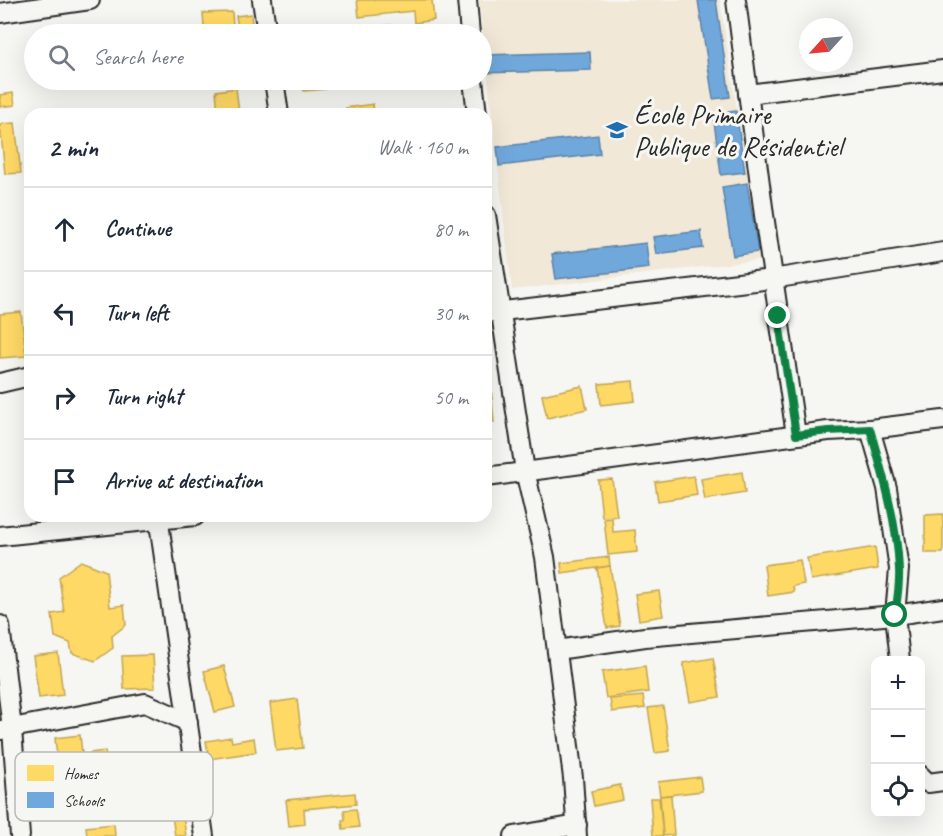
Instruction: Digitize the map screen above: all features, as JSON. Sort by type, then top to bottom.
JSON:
[{"type":"street","points":[[0,13],[90,0]]},
{"type":"street","points":[[262,0],[266,24]]},
{"type":"street","points":[[467,0],[469,24]]},
{"type":"street","points":[[736,0],[772,279],[796,435]]},
{"type":"street","points":[[748,94],[943,70]]},
{"type":"street","points":[[275,90],[278,108]]},
{"type":"street","points":[[474,90],[476,108]]},
{"type":"street","points":[[514,836],[577,831],[545,557],[493,312],[772,279],[943,252]]},
{"type":"street","points":[[0,382],[24,377]]},
{"type":"street","points":[[492,476],[828,431],[870,429],[943,420]]},
{"type":"street","points":[[870,429],[887,488],[898,559],[895,615],[900,656]]},
{"type":"street","points":[[0,536],[123,522]]},
{"type":"street","points":[[159,522],[192,752]]},
{"type":"street","points":[[557,650],[645,637],[895,615],[943,608]]},
{"type":"street","points":[[0,625],[6,729],[15,798]]},
{"type":"street","points":[[6,729],[145,703],[188,722]]},
{"type":"street","points":[[925,780],[928,783],[943,781]]},
{"type":"street","points":[[18,821],[20,836]]},
{"type":"street","points":[[202,821],[204,836]]},
{"type":"shaded area","name":"École Primaire Publique de Résidentiel","points":[[479,0],[720,0],[760,260],[512,290],[489,90],[492,90],[492,24],[482,24]]},
{"type":"building: Homes","points":[[357,0],[432,0],[434,20],[414,23],[413,11],[359,17]]},
{"type":"building: Homes","points":[[232,12],[233,24],[204,24],[203,13]]},
{"type":"building: Homes","points":[[251,14],[252,24],[237,24],[236,16]]},
{"type":"building: Homes","points":[[236,90],[238,108],[217,108],[216,91]]},
{"type":"building: Homes","points":[[13,93],[15,105],[0,107],[0,95]]},
{"type":"building: Homes","points":[[373,104],[373,108],[346,108]]},
{"type":"building: Homes","points":[[15,123],[21,173],[5,174],[0,124]]},
{"type":"building: Homes","points":[[21,312],[24,356],[0,358],[0,314]]},
{"type":"building: Homes","points":[[633,381],[635,401],[601,405],[599,384]]},
{"type":"building: Homes","points":[[582,386],[587,409],[547,418],[542,395]]},
{"type":"building: Homes","points":[[492,398],[494,422],[492,422]]},
{"type":"building: Homes","points":[[742,472],[745,493],[705,500],[701,479]]},
{"type":"building: Homes","points":[[694,476],[697,495],[658,501],[655,482]]},
{"type":"building: Homes","points":[[612,479],[617,516],[602,517],[598,480]]},
{"type":"building: Homes","points":[[943,514],[943,553],[925,553],[925,515]]},
{"type":"building: Homes","points":[[612,518],[613,532],[635,530],[637,552],[608,555],[604,519]]},
{"type":"building: Homes","points":[[875,547],[878,569],[811,580],[807,558]]},
{"type":"building: Homes","points":[[609,557],[610,566],[562,573],[561,563]]},
{"type":"building: Homes","points":[[800,560],[804,584],[793,586],[794,592],[768,596],[764,565]]},
{"type":"building: Homes","points":[[81,561],[106,571],[110,607],[124,605],[126,625],[112,636],[113,648],[95,661],[72,653],[70,643],[55,637],[52,614],[64,612],[59,577]]},
{"type":"building: Homes","points":[[610,566],[620,626],[607,628],[597,568]]},
{"type":"building: Homes","points":[[659,591],[663,616],[639,620],[635,594]]},
{"type":"building: Homes","points":[[58,653],[63,695],[39,698],[33,656]]},
{"type":"building: Homes","points":[[153,655],[155,688],[124,689],[122,656]]},
{"type":"building: Homes","points":[[713,658],[720,697],[690,702],[683,663]]},
{"type":"building: Homes","points":[[224,666],[235,707],[215,712],[204,671]]},
{"type":"building: Homes","points":[[645,666],[648,692],[606,698],[602,672]]},
{"type":"building: Homes","points":[[643,696],[645,708],[612,712],[610,699]]},
{"type":"building: Homes","points":[[297,699],[303,748],[276,751],[270,703]]},
{"type":"building: Homes","points":[[663,706],[670,751],[655,753],[648,708]]},
{"type":"building: Homes","points":[[80,735],[82,752],[57,752],[55,738]]},
{"type":"building: Homes","points":[[231,737],[232,742],[254,738],[256,752],[213,758],[213,752],[208,752],[206,741]]},
{"type":"building: Homes","points":[[700,777],[702,791],[660,796],[658,782]]},
{"type":"building: Homes","points":[[620,785],[623,800],[594,806],[591,791]]},
{"type":"building: Homes","points":[[355,793],[356,804],[304,809],[305,824],[289,826],[286,800]]},
{"type":"building: Homes","points":[[671,795],[674,835],[663,836],[660,796]]},
{"type":"building: Homes","points":[[650,798],[659,798],[663,836],[653,836]]},
{"type":"building: Homes","points":[[356,809],[359,827],[343,829],[344,810]]},
{"type":"building: Homes","points":[[173,821],[184,821],[186,836],[175,836]]},
{"type":"building: Homes","points":[[114,824],[115,836],[87,836],[86,827]]},
{"type":"building: Schools","points":[[698,0],[716,0],[730,97],[713,99]]},
{"type":"building: Schools","points":[[590,52],[591,70],[492,73],[492,55]]},
{"type":"building: Schools","points":[[736,111],[745,172],[721,175],[713,114]]},
{"type":"building: Schools","points":[[598,135],[600,154],[499,166],[497,147]]},
{"type":"building: Schools","points":[[747,183],[758,252],[733,256],[722,187]]},
{"type":"building: Schools","points":[[701,231],[703,248],[656,254],[653,237]]},
{"type":"building: Schools","points":[[646,243],[649,268],[556,279],[552,254]]},
{"type":"place","name":"École Primaire Publique de Résidentiel","points":[[617,130]]},
{"type":"route","points":[[778,316],[796,435],[870,429],[887,488],[899,569],[895,615]]}]
